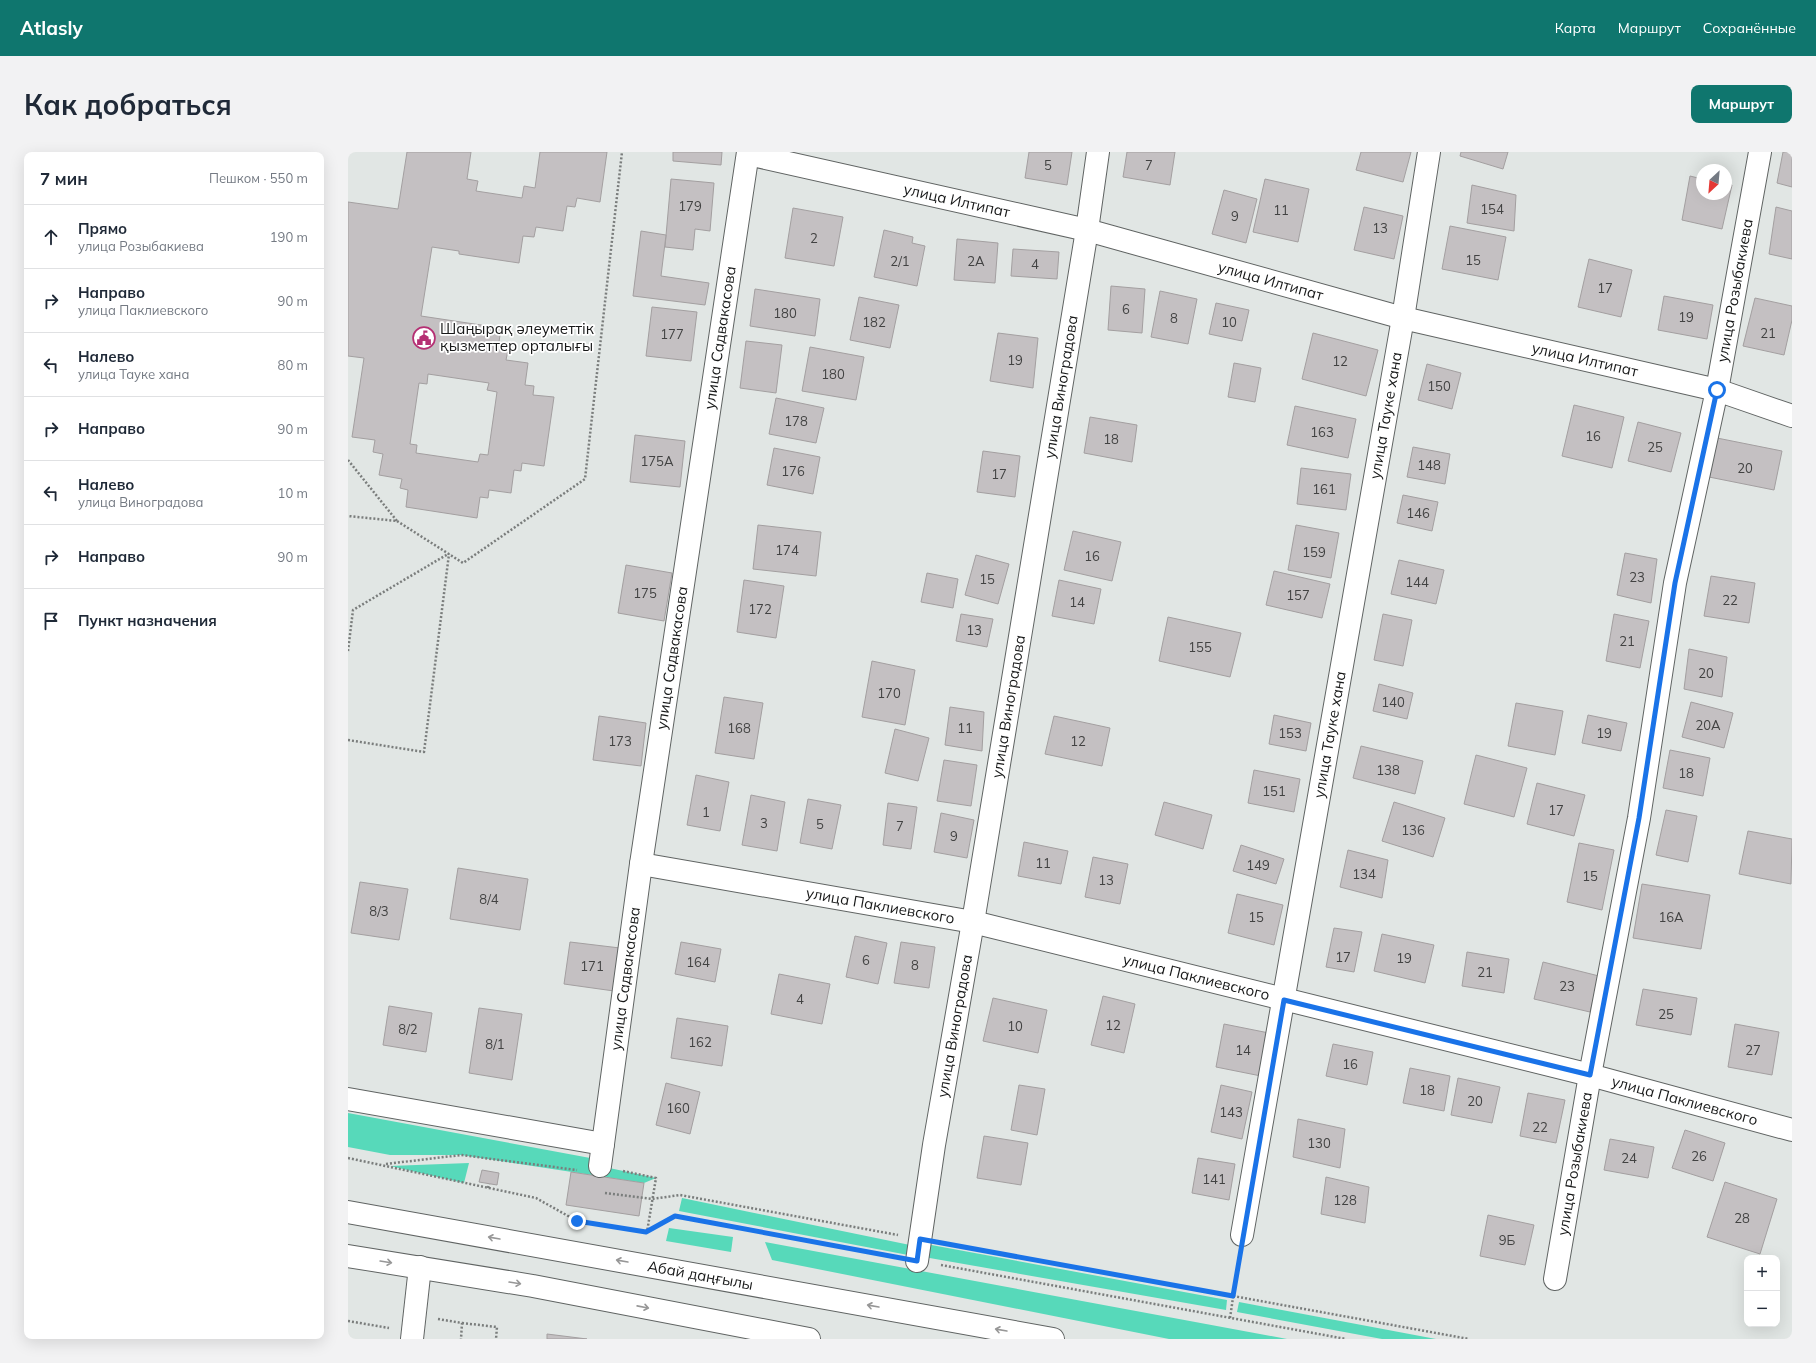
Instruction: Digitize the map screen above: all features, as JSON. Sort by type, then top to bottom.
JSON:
[{"type":"street","name":"улица Виноградова","points":[[917,1261],[934,1145],[973,922],[1087,230],[1098,152]]},
{"type":"street","name":"улица Тауке хана","points":[[1242,1235],[1403,318],[1429,152]]},
{"type":"street","name":"улица Розыбакиева","points":[[1555,1279],[1590,1075],[1639,818],[1675,583],[1717,390],[1760,152]]},
{"type":"street","name":"улица Илтипат","points":[[748,153],[1087,230],[1403,318],[1717,390],[1792,416]]},
{"type":"street","name":"улица Садвакасова","points":[[600,1166],[641,864],[748,153]]},
{"type":"street","name":"улица Паклиевского","points":[[641,864],[973,922],[1590,1075],[1792,1130]]},
{"type":"street","points":[[348,1099],[603,1144]]},
{"type":"street","name":"Абай даңғылы","points":[[348,1212],[1054,1339]]},
{"type":"street","points":[[348,1256],[533,1286],[809,1339]]},
{"type":"street","points":[[412,1339],[420,1268]]},
{"type":"path","points":[[348,460],[397,522],[463,563],[585,479],[622,152]]},
{"type":"path","points":[[348,466],[353,466]]},
{"type":"path","points":[[348,516],[397,522]]},
{"type":"path","points":[[348,652],[353,610],[449,554]]},
{"type":"path","points":[[348,740],[424,752],[449,554]]},
{"type":"path","points":[[383,1165],[461,1155],[598,1173],[600,1166],[656,1178],[646,1232]]},
{"type":"path","points":[[348,1158],[536,1198],[577,1221],[646,1232],[675,1216],[1346,1339]]},
{"type":"path","points":[[605,1193],[652,1199],[680,1195],[1469,1339]]},
{"type":"path","points":[[1230,1318],[1242,1235]]},
{"type":"path","points":[[436,1319],[497,1327],[496,1339]]},
{"type":"path","points":[[461,1339],[462,1323]]},
{"type":"green space","points":[[348,1113],[601,1160],[600,1166],[656,1178],[644,1183],[461,1155],[390,1155],[348,1147]]},
{"type":"green space","points":[[469,1163],[464,1183],[390,1166]]},
{"type":"green space","points":[[682,1198],[910,1245],[908,1255],[679,1211]]},
{"type":"green space","points":[[669,1228],[733,1237],[731,1252],[666,1241]]},
{"type":"green space","points":[[765,1242],[1287,1339],[1169,1339],[772,1260]]},
{"type":"green space","points":[[926,1244],[1227,1300],[1226,1310],[924,1257]]},
{"type":"green space","points":[[1239,1302],[1436,1339],[1382,1339],[1237,1312]]},
{"type":"building","name":"Шаңырақ әлеуметтік қызметтер орталығы","points":[[407,152],[471,152],[467,179],[478,181],[476,191],[522,198],[524,186],[535,188],[540,152],[607,152],[600,202],[577,198],[575,207],[567,206],[563,231],[536,227],[534,237],[523,236],[519,263],[459,254],[459,251],[432,247],[421,316],[501,328],[498,349],[508,350],[506,360],[528,363],[525,385],[534,386],[533,395],[554,397],[544,466],[522,463],[521,471],[514,470],[511,493],[489,490],[488,498],[480,497],[477,518],[406,507],[408,490],[400,488],[402,479],[379,475],[383,454],[373,452],[375,440],[352,437],[364,358],[348,356],[348,202],[398,209]],"holes":[[[428,374],[489,383],[487,390],[497,392],[488,455],[480,454],[478,462],[416,453],[417,445],[410,444],[419,383],[427,384]]]},
{"type":"building","points":[[673,152],[722,152],[721,165],[673,161]]},
{"type":"building","points":[[1029,152],[1072,152],[1067,185],[1025,178]]},
{"type":"building","points":[[1127,152],[1175,152],[1170,185],[1123,177]]},
{"type":"building","points":[[1361,152],[1411,152],[1403,182],[1356,170]]},
{"type":"building","points":[[1461,152],[1508,152],[1503,169],[1460,156]]},
{"type":"building","points":[[1783,152],[1792,152],[1792,187],[1777,183]]},
{"type":"building","points":[[1690,176],[1696,178],[1696,200],[1729,200],[1722,229],[1682,220]]},
{"type":"building","points":[[671,179],[714,183],[710,231],[695,229],[693,250],[665,247]]},
{"type":"building","points":[[1265,179],[1309,189],[1298,242],[1253,232]]},
{"type":"building","points":[[1472,185],[1516,195],[1514,231],[1467,223]]},
{"type":"building","points":[[1224,190],[1257,199],[1246,243],[1212,234]]},
{"type":"building","points":[[1364,207],[1403,216],[1394,259],[1354,250]]},
{"type":"building","points":[[1776,207],[1792,211],[1792,259],[1769,254]]},
{"type":"building","points":[[793,208],[843,217],[834,266],[785,258]]},
{"type":"building","points":[[1450,226],[1506,237],[1498,280],[1442,269]]},
{"type":"building","points":[[884,230],[913,237],[912,243],[925,246],[917,286],[874,277]]},
{"type":"building","points":[[641,231],[666,235],[661,276],[709,283],[705,305],[633,296]]},
{"type":"building","points":[[957,239],[998,243],[995,283],[954,280]]},
{"type":"building","points":[[1013,249],[1059,252],[1057,279],[1011,276]]},
{"type":"building","points":[[1589,259],[1632,270],[1621,317],[1578,307]]},
{"type":"building","points":[[1111,286],[1145,289],[1142,333],[1108,330]]},
{"type":"building","points":[[755,289],[820,299],[815,336],[750,326]]},
{"type":"building","points":[[1160,291],[1197,299],[1188,344],[1151,337]]},
{"type":"building","points":[[1664,296],[1713,305],[1707,339],[1658,330]]},
{"type":"building","points":[[859,297],[899,305],[890,348],[850,340]]},
{"type":"building","points":[[1755,298],[1792,306],[1792,320],[1784,355],[1743,346]]},
{"type":"building","points":[[1216,303],[1249,310],[1242,341],[1209,334]]},
{"type":"building","points":[[652,307],[697,312],[691,361],[646,356]]},
{"type":"building","points":[[998,333],[1038,338],[1033,388],[990,381]]},
{"type":"building","points":[[1313,333],[1378,350],[1366,396],[1302,379]]},
{"type":"building","points":[[746,341],[782,345],[776,393],[740,388]]},
{"type":"building","points":[[810,347],[864,357],[856,400],[802,391]]},
{"type":"building","points":[[1234,363],[1261,368],[1255,402],[1228,397]]},
{"type":"building","points":[[1427,364],[1461,373],[1452,409],[1418,400]]},
{"type":"building","points":[[776,398],[824,408],[816,443],[769,434]]},
{"type":"building","points":[[1574,405],[1624,417],[1612,468],[1562,456]]},
{"type":"building","points":[[1295,406],[1356,419],[1348,458],[1287,445]]},
{"type":"building","points":[[1090,417],[1137,425],[1132,462],[1084,453]]},
{"type":"building","points":[[1638,422],[1681,433],[1671,472],[1628,461]]},
{"type":"building","points":[[635,435],[685,441],[680,487],[630,482]]},
{"type":"building","points":[[1717,438],[1782,451],[1774,490],[1709,477]]},
{"type":"building","points":[[1413,447],[1450,454],[1445,484],[1407,477]]},
{"type":"building","points":[[774,448],[820,457],[813,494],[767,485]]},
{"type":"building","points":[[983,451],[1020,456],[1015,497],[977,492]]},
{"type":"building","points":[[1301,468],[1351,474],[1346,510],[1297,504]]},
{"type":"building","points":[[1403,495],[1438,502],[1432,531],[1397,523]]},
{"type":"building","points":[[758,525],[821,532],[816,576],[753,569]]},
{"type":"building","points":[[1296,525],[1339,533],[1331,578],[1288,570]]},
{"type":"building","points":[[1073,531],[1121,542],[1112,581],[1064,570]]},
{"type":"building","points":[[1625,553],[1657,559],[1651,603],[1617,595]]},
{"type":"building","points":[[976,555],[1009,564],[998,604],[965,595]]},
{"type":"building","points":[[1399,560],[1444,570],[1436,604],[1391,594]]},
{"type":"building","points":[[626,565],[672,573],[664,621],[618,613]]},
{"type":"building","points":[[1274,571],[1330,584],[1322,618],[1266,605]]},
{"type":"building","points":[[927,573],[958,579],[953,608],[921,602]]},
{"type":"building","points":[[1711,576],[1755,583],[1749,623],[1704,616]]},
{"type":"building","points":[[744,580],[784,586],[776,638],[737,632]]},
{"type":"building","points":[[1059,580],[1101,589],[1094,624],[1052,616]]},
{"type":"building","points":[[961,614],[993,619],[987,647],[956,641]]},
{"type":"building","points":[[1383,614],[1412,620],[1403,666],[1374,660]]},
{"type":"building","points":[[1614,614],[1649,621],[1640,668],[1606,661]]},
{"type":"building","points":[[1168,617],[1241,633],[1230,677],[1159,661]]},
{"type":"building","points":[[1689,649],[1727,657],[1722,697],[1684,689]]},
{"type":"building","points":[[872,661],[915,670],[905,725],[862,717]]},
{"type":"building","points":[[1379,684],[1413,693],[1407,719],[1373,711]]},
{"type":"building","points":[[724,697],[763,703],[754,759],[715,753]]},
{"type":"building","points":[[1691,702],[1733,713],[1724,748],[1682,737]]},
{"type":"building","points":[[1516,703],[1563,711],[1555,755],[1508,746]]},
{"type":"building","points":[[950,707],[984,712],[982,751],[945,745]]},
{"type":"building","points":[[1274,715],[1311,723],[1306,751],[1269,744]]},
{"type":"building","points":[[1588,715],[1627,723],[1621,751],[1582,743]]},
{"type":"building","points":[[599,716],[646,723],[641,766],[593,760]]},
{"type":"building","points":[[1054,716],[1110,728],[1102,766],[1045,754]]},
{"type":"building","points":[[895,729],[929,738],[918,781],[885,773]]},
{"type":"building","points":[[1361,746],[1423,761],[1415,794],[1353,778]]},
{"type":"building","points":[[1670,750],[1710,758],[1703,796],[1663,788]]},
{"type":"building","points":[[1476,755],[1527,768],[1514,817],[1464,804]]},
{"type":"building","points":[[944,760],[977,765],[971,806],[937,801]]},
{"type":"building","points":[[1254,770],[1300,779],[1294,812],[1248,803]]},
{"type":"building","points":[[696,775],[729,782],[720,831],[687,825]]},
{"type":"building","points":[[1537,783],[1585,795],[1574,836],[1527,824]]},
{"type":"building","points":[[751,795],[785,802],[777,851],[742,845]]},
{"type":"building","points":[[808,799],[841,805],[832,849],[800,843]]},
{"type":"building","points":[[1164,802],[1212,815],[1203,849],[1155,835]]},
{"type":"building","points":[[1394,802],[1445,818],[1433,857],[1382,841]]},
{"type":"building","points":[[888,803],[917,807],[911,849],[883,845]]},
{"type":"building","points":[[1666,810],[1697,816],[1688,862],[1656,855]]},
{"type":"building","points":[[941,813],[974,820],[967,858],[934,852]]},
{"type":"building","points":[[1748,831],[1792,839],[1791,884],[1739,874]]},
{"type":"building","points":[[1024,842],[1068,851],[1061,884],[1018,876]]},
{"type":"building","points":[[1579,843],[1614,850],[1602,910],[1567,902]]},
{"type":"building","points":[[1241,845],[1284,859],[1276,884],[1233,871]]},
{"type":"building","points":[[1348,850],[1388,860],[1382,898],[1340,887]]},
{"type":"building","points":[[1093,857],[1128,864],[1120,904],[1085,897]]},
{"type":"building","points":[[458,868],[528,879],[520,930],[450,919]]},
{"type":"building","points":[[360,882],[408,889],[399,940],[351,933]]},
{"type":"building","points":[[1642,884],[1710,895],[1701,949],[1633,938]]},
{"type":"building","points":[[1237,894],[1283,905],[1274,945],[1228,933]]},
{"type":"building","points":[[1334,928],[1362,932],[1354,972],[1326,967]]},
{"type":"building","points":[[1382,934],[1434,945],[1425,983],[1374,971]]},
{"type":"building","points":[[855,936],[887,943],[878,984],[846,977]]},
{"type":"building","points":[[570,942],[620,948],[614,991],[564,984]]},
{"type":"building","points":[[681,942],[721,949],[715,982],[675,974]]},
{"type":"building","points":[[901,942],[935,947],[929,988],[894,983]]},
{"type":"building","points":[[1467,952],[1509,959],[1504,993],[1462,986]]},
{"type":"building","points":[[1543,962],[1599,976],[1590,1012],[1534,999]]},
{"type":"building","points":[[779,974],[830,984],[822,1024],[771,1014]]},
{"type":"building","points":[[1643,989],[1697,998],[1691,1035],[1636,1025]]},
{"type":"building","points":[[1103,996],[1135,1004],[1124,1053],[1091,1045]]},
{"type":"building","points":[[993,998],[1047,1010],[1038,1053],[983,1041]]},
{"type":"building","points":[[389,1006],[432,1013],[426,1052],[383,1045]]},
{"type":"building","points":[[479,1008],[522,1014],[512,1080],[469,1073]]},
{"type":"building","points":[[677,1018],[728,1026],[722,1066],[671,1058]]},
{"type":"building","points":[[1224,1024],[1269,1033],[1261,1076],[1216,1067]]},
{"type":"building","points":[[1735,1024],[1779,1032],[1772,1075],[1728,1067]]},
{"type":"building","points":[[1333,1044],[1373,1052],[1367,1085],[1326,1076]]},
{"type":"building","points":[[1410,1068],[1450,1076],[1444,1111],[1403,1103]]},
{"type":"building","points":[[1458,1078],[1500,1087],[1492,1123],[1451,1115]]},
{"type":"building","points":[[666,1083],[700,1092],[690,1134],[656,1125]]},
{"type":"building","points":[[1019,1085],[1045,1089],[1037,1135],[1011,1130]]},
{"type":"building","points":[[1221,1085],[1252,1092],[1242,1139],[1211,1132]]},
{"type":"building","points":[[1528,1093],[1565,1100],[1556,1143],[1520,1136]]},
{"type":"building","points":[[1298,1119],[1345,1129],[1340,1168],[1293,1157]]},
{"type":"building","points":[[1685,1130],[1725,1143],[1713,1181],[1672,1168]]},
{"type":"building","points":[[984,1136],[1028,1143],[1021,1185],[977,1178]]},
{"type":"building","points":[[1610,1139],[1654,1147],[1648,1178],[1604,1170]]},
{"type":"building","points":[[1198,1158],[1235,1164],[1229,1200],[1192,1193]]},
{"type":"building","points":[[482,1170],[499,1173],[497,1185],[479,1182]]},
{"type":"building","points":[[571,1172],[644,1183],[639,1216],[566,1205]]},
{"type":"building","points":[[1326,1177],[1369,1187],[1365,1223],[1321,1214]]},
{"type":"building","points":[[1725,1182],[1777,1199],[1760,1254],[1707,1237]]},
{"type":"building","points":[[1488,1215],[1534,1225],[1525,1265],[1480,1256]]},
{"type":"building","points":[[547,1334],[587,1339],[547,1339]]},
{"type":"place","name":"Шаңырақ әлеуметтік қызметтер орталығы","points":[[424,338]]},
{"type":"route","points":[[577,1221],[646,1232],[675,1216],[917,1261],[920,1239],[1233,1296],[1242,1235],[1284,1000],[1590,1075],[1639,818],[1675,583],[1717,390]]}]
